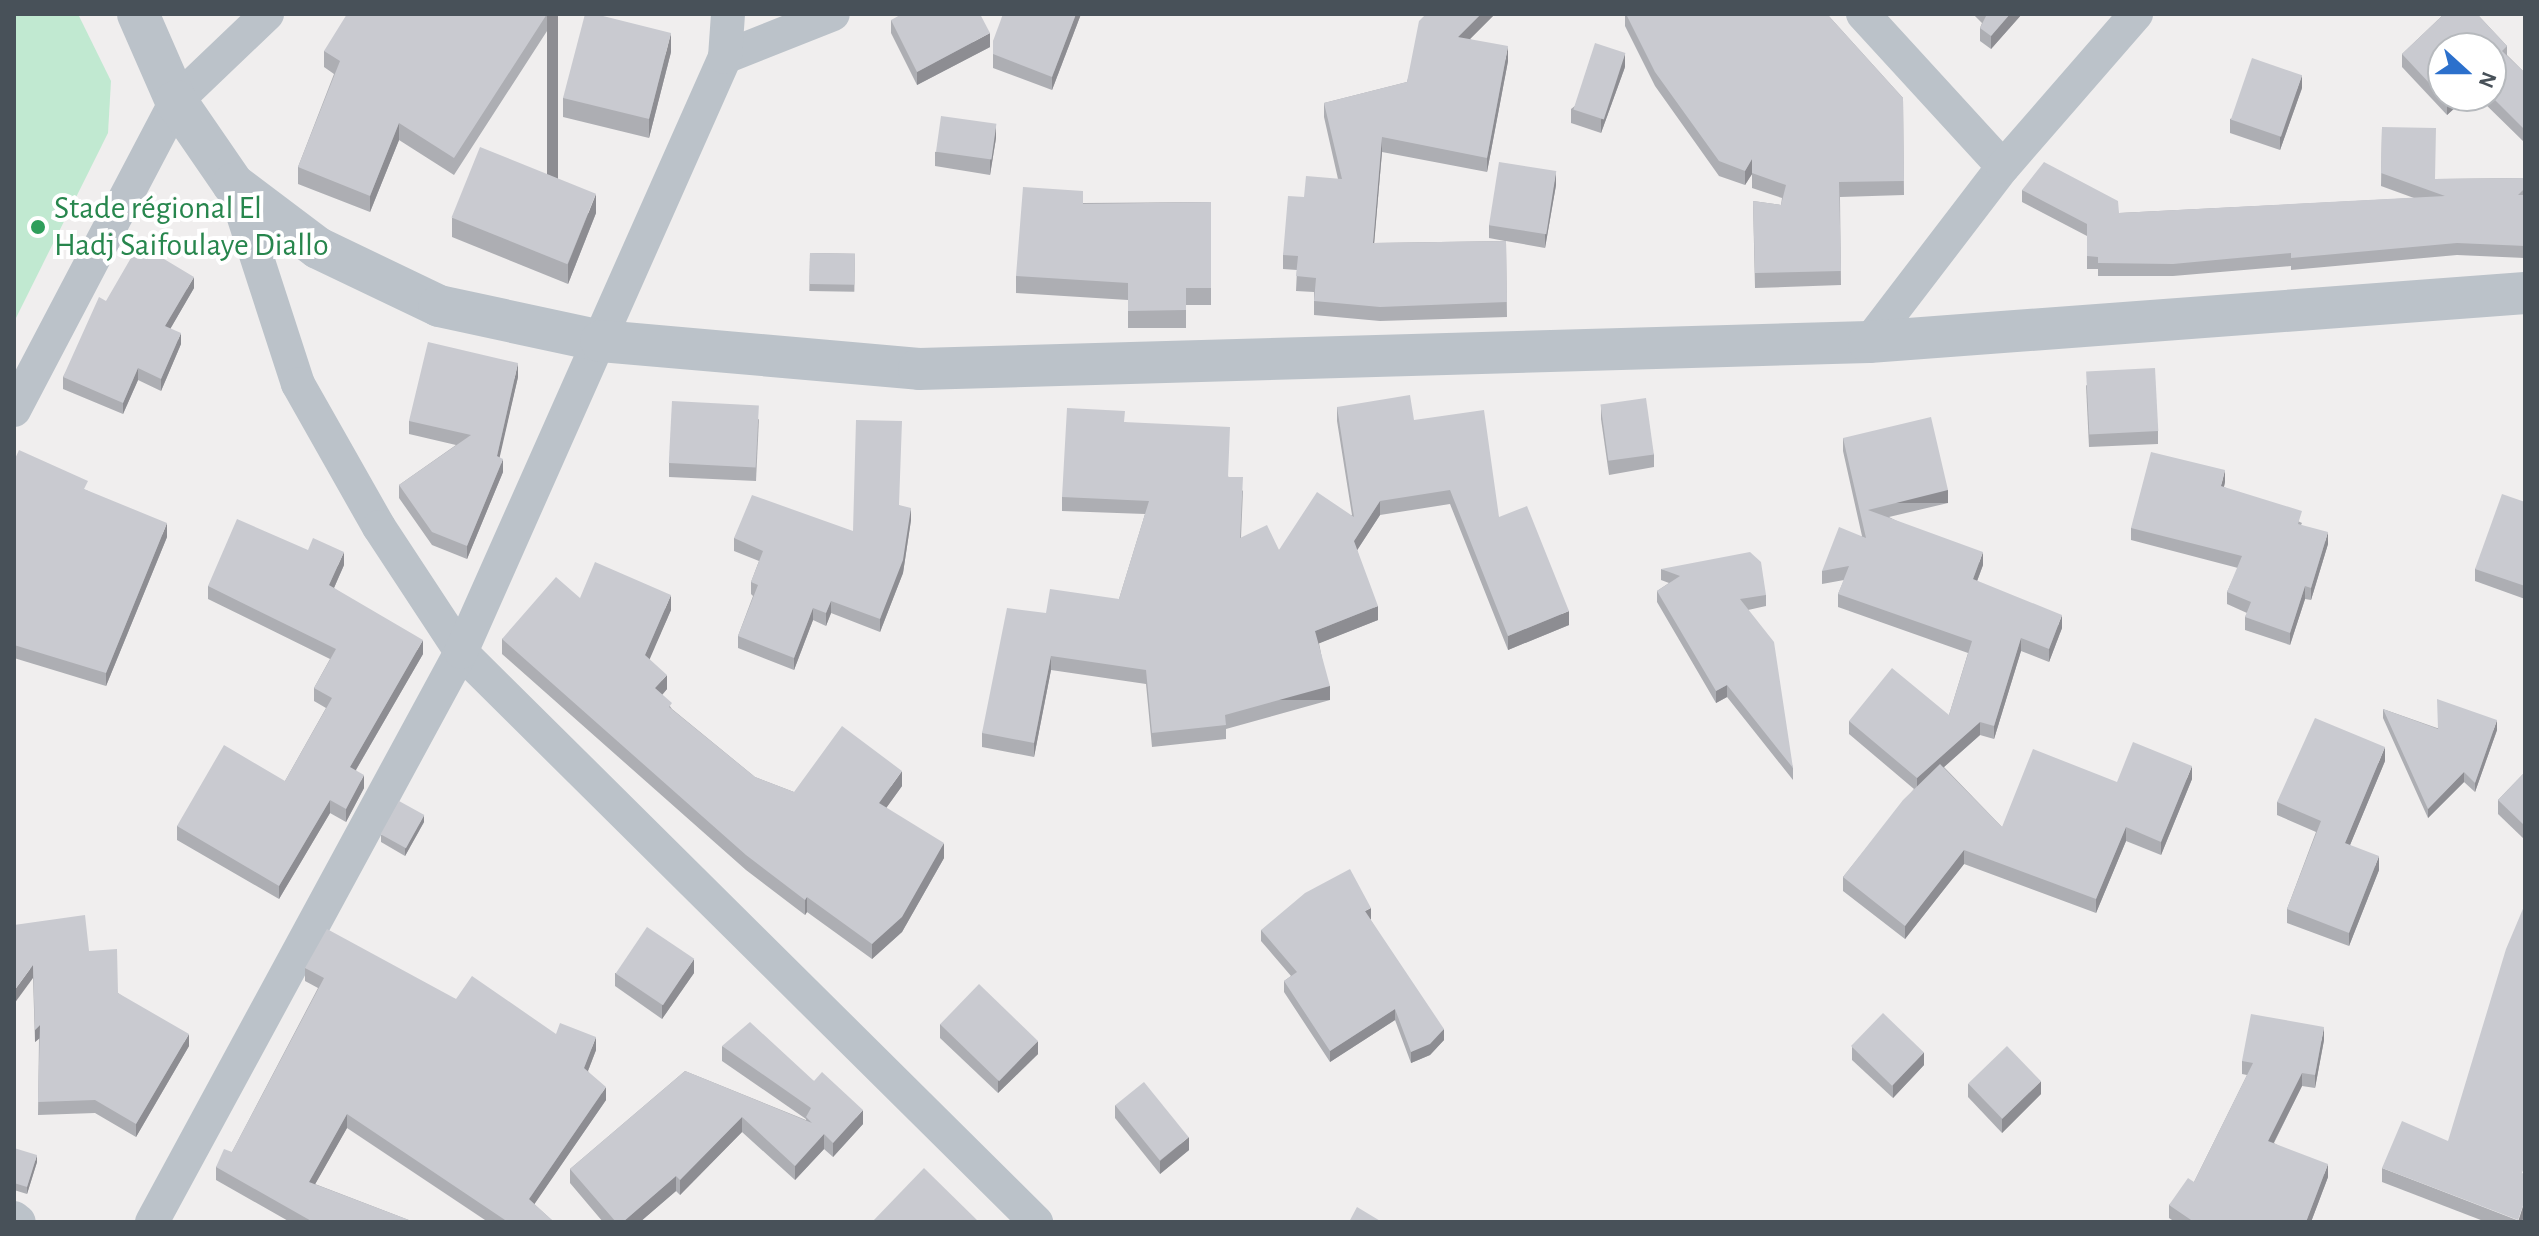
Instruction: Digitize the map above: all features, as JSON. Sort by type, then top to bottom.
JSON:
[{"type":"street","points":[[138,14],[176,101],[233,184],[298,384],[379,527],[461,652],[1036,1222]]},
{"type":"street","points":[[14,410],[176,101],[267,14]]},
{"type":"street","points":[[152,1222],[461,652],[725,57],[728,14]]},
{"type":"street","points":[[725,57],[833,14]]},
{"type":"street","points":[[1863,14],[2003,167]]},
{"type":"street","points":[[1869,342],[2003,167],[2136,14]]},
{"type":"street","points":[[233,184],[318,248],[439,306],[601,341],[919,369],[1869,342],[2525,293]]},
{"type":"street","points":[[14,1218],[19,1222]]},
{"type":"green space","name":"Stade régional El Hadj Saifoulaye Diallo","points":[[14,14],[78,14],[111,81],[108,133],[14,322]]},
{"type":"building","points":[[347,14],[547,14],[454,158],[399,123],[370,196],[298,167],[340,61],[324,51]]},
{"type":"building","points":[[585,14],[671,33],[649,119],[563,98]]},
{"type":"building","points":[[902,14],[980,14],[990,33],[917,72],[891,20]]},
{"type":"building","points":[[1003,14],[1076,14],[1052,77],[993,54],[993,41]]},
{"type":"building","points":[[1426,14],[1481,14],[1458,37],[1508,46],[1487,158],[1382,137],[1373,243],[1506,241],[1507,302],[1380,307],[1314,301],[1316,278],[1296,276],[1298,256],[1283,255],[1288,196],[1304,197],[1306,176],[1342,179],[1324,103],[1407,82],[1419,21]]},
{"type":"building","points":[[1626,14],[1827,14],[1903,98],[1904,181],[1839,182],[1841,271],[1755,273],[1753,201],[1781,205],[1786,185],[1752,173],[1752,159],[1745,171],[1719,161],[1655,72]]},
{"type":"building","points":[[1987,14],[2010,14],[1991,36],[1980,28]]},
{"type":"building","points":[[2444,14],[2477,14],[2494,32],[2427,32],[2427,81],[2402,54]]},
{"type":"building","points":[[1595,43],[1625,53],[1604,119],[1573,110]]},
{"type":"building","points":[[2507,56],[2525,73],[2525,130],[2507,112]]},
{"type":"building","points":[[2252,58],[2302,75],[2281,137],[2231,119]]},
{"type":"building","points":[[941,116],[996,124],[991,159],[936,152]]},
{"type":"building","points":[[2382,127],[2436,128],[2435,179],[2525,178],[2525,188],[2518,195],[2525,195],[2525,246],[2457,243],[2291,258],[2291,253],[2173,264],[2098,263],[2098,257],[2087,256],[2087,224],[2022,190],[2044,162],[2118,201],[2119,213],[2445,196],[2381,173]]},
{"type":"building","points":[[480,147],[596,194],[567,264],[452,217]]},
{"type":"building","points":[[1499,162],[1556,171],[1546,234],[1489,225]]},
{"type":"building","points":[[1023,187],[1083,191],[1083,204],[1211,202],[1211,288],[1186,288],[1186,310],[1128,311],[1128,283],[1016,276]]},
{"type":"building","points":[[139,244],[194,277],[165,326],[181,333],[161,379],[138,368],[123,403],[63,377],[99,297],[106,301]]},
{"type":"building","points":[[810,253],[855,254],[854,285],[809,284]]},
{"type":"building","points":[[428,342],[518,363],[497,456],[503,459],[467,546],[432,532],[399,485],[471,435],[409,421]]},
{"type":"building","points":[[2155,368],[2158,431],[2089,435],[2086,372]]},
{"type":"building","points":[[1410,395],[1414,420],[1484,410],[1499,517],[1527,506],[1569,611],[1508,636],[1450,490],[1380,501],[1354,541],[1378,606],[1315,631],[1330,686],[1225,715],[1226,725],[1152,733],[1146,670],[1051,656],[1034,743],[982,733],[1007,608],[1046,613],[1050,589],[1119,599],[1149,501],[1062,497],[1067,408],[1125,411],[1124,422],[1230,427],[1228,477],[1243,477],[1240,538],[1267,525],[1279,550],[1317,492],[1354,517],[1337,407]]},
{"type":"building","points":[[1646,398],[1654,454],[1608,461],[1600,404]]},
{"type":"building","points":[[672,401],[759,406],[756,467],[669,463]]},
{"type":"building","points":[[1931,417],[1948,490],[1868,510],[1983,552],[1973,579],[2062,615],[2049,649],[2021,638],[1994,726],[1980,722],[1917,778],[1849,721],[1892,668],[1949,715],[1972,641],[1838,594],[1849,566],[1822,571],[1839,527],[1866,538],[1843,438]]},
{"type":"building","points":[[856,420],[902,421],[899,505],[911,508],[903,560],[880,619],[831,601],[826,613],[813,608],[794,658],[738,636],[758,585],[751,582],[763,551],[734,538],[752,495],[853,531]]},
{"type":"building","points":[[19,450],[88,481],[84,489],[167,523],[106,673],[14,645],[14,461]]},
{"type":"building","points":[[2151,452],[2225,470],[2221,486],[2302,511],[2298,524],[2328,532],[2311,588],[2305,586],[2290,633],[2245,617],[2251,602],[2227,592],[2242,556],[2131,528]]},
{"type":"building","points":[[2502,494],[2525,502],[2525,586],[2475,569]]},
{"type":"building","points":[[237,519],[308,550],[313,538],[344,552],[329,585],[423,640],[350,767],[364,775],[346,809],[330,800],[279,886],[177,826],[224,745],[285,781],[332,698],[314,688],[336,649],[208,586]]},
{"type":"building","points":[[1750,552],[1761,562],[1766,595],[1740,599],[1774,642],[1793,768],[1727,685],[1716,691],[1657,591],[1680,576],[1661,569]]},
{"type":"building","points":[[595,562],[671,595],[645,655],[667,675],[655,688],[672,703],[669,707],[755,777],[794,792],[842,726],[902,771],[879,803],[944,843],[902,917],[872,944],[807,897],[805,900],[746,855],[502,639],[556,577],[580,598]]},
{"type":"building","points":[[2437,699],[2497,720],[2475,783],[2464,772],[2428,809],[2383,709],[2438,729]]},
{"type":"building","points":[[2315,718],[2385,747],[2345,843],[2379,856],[2349,933],[2287,909],[2321,821],[2277,802]]},
{"type":"building","points":[[2133,742],[2192,766],[2161,842],[2126,827],[2096,899],[1964,850],[1905,926],[1843,877],[1903,800],[1940,764],[2002,827],[2033,749],[2117,782]]},
{"type":"building","points":[[2525,772],[2525,826],[2498,800]]},
{"type":"building","points":[[399,801],[424,815],[406,848],[381,834]]},
{"type":"building","points":[[1350,869],[1371,908],[1365,911],[1444,1029],[1430,1044],[1411,1052],[1395,1009],[1330,1051],[1284,981],[1297,972],[1261,930],[1305,893]]},
{"type":"building","points":[[2525,904],[2525,1165],[2522,1173],[2525,1174],[2525,1200],[2518,1220],[2382,1168],[2402,1121],[2448,1141],[2506,949]]},
{"type":"building","points":[[85,915],[89,951],[117,949],[118,993],[189,1034],[136,1124],[95,1100],[38,1102],[40,1025],[35,1030],[33,965],[14,991],[14,925]]},
{"type":"building","points":[[647,927],[694,959],[663,1005],[616,973]]},
{"type":"building","points":[[327,929],[456,999],[472,976],[556,1034],[560,1023],[596,1037],[584,1068],[606,1087],[529,1199],[554,1222],[508,1222],[347,1114],[309,1182],[414,1222],[313,1222],[216,1167],[224,1149],[232,1152],[324,978],[305,968]]},
{"type":"building","points":[[979,984],[1038,1041],[999,1081],[940,1024]]},
{"type":"building","points":[[1883,1013],[1924,1053],[1892,1086],[1851,1046]]},
{"type":"building","points":[[2251,1014],[2324,1027],[2315,1075],[2302,1073],[2268,1141],[2328,1164],[2306,1222],[2194,1222],[2169,1205],[2188,1178],[2194,1182],[2253,1063],[2242,1061]]},
{"type":"building","points":[[750,1022],[814,1081],[822,1072],[863,1110],[833,1143],[824,1134],[795,1166],[742,1117],[680,1180],[676,1176],[623,1222],[616,1222],[570,1169],[685,1071],[812,1123],[806,1117],[811,1108],[722,1046]]},
{"type":"building","points":[[2007,1046],[2041,1081],[2002,1119],[1968,1084]]},
{"type":"building","points":[[1144,1082],[1189,1137],[1160,1160],[1115,1105]]},
{"type":"building","points":[[14,1148],[37,1155],[27,1187],[14,1183]]},
{"type":"building","points":[[924,1168],[979,1222],[872,1222]]},
{"type":"building","points":[[1357,1207],[1382,1222],[1349,1222]]},
{"type":"place","name":"Stade régional El Hadj Saifoulaye Diallo","points":[[38,227]]}]
